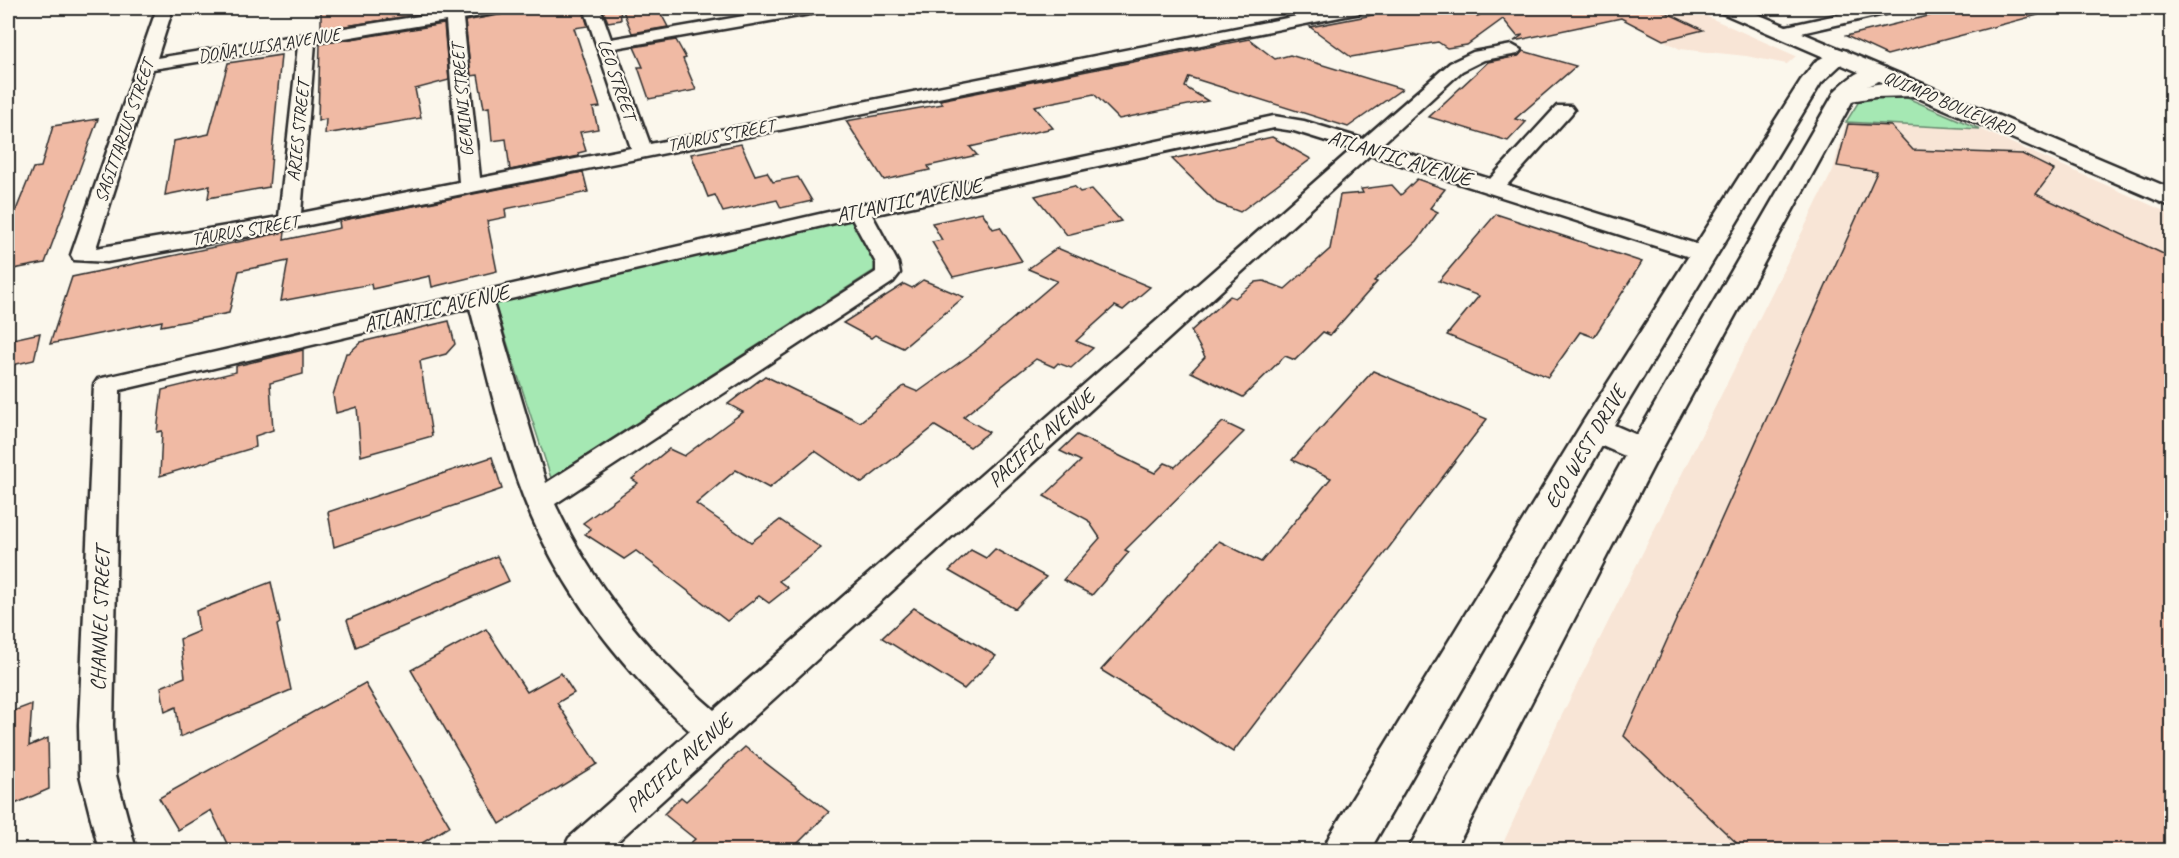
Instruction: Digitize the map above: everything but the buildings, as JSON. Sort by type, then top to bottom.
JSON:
[{"type":"street","name":"SAGITTARIUS STREET","points":[[82,255],[147,65],[171,8]]},
{"type":"street","name":"DOÑA LUISA AVENUE","points":[[147,65],[498,8]]},
{"type":"street","name":"LEO STREET","points":[[592,8],[642,151]]},
{"type":"street","points":[[605,45],[816,8]]},
{"type":"street","name":"TAURUS STREET","points":[[82,255],[107,255],[289,222],[1360,8]]},
{"type":"street","name":"QUIMPO BOULEVARD","points":[[1727,8],[2172,198]]},
{"type":"street","points":[[1784,32],[1887,8]]},
{"type":"street","name":"GEMINI STREET","points":[[454,15],[470,186]]},
{"type":"street","name":"ARIES STREET","points":[[289,222],[308,39]]},
{"type":"street","name":"PACIFIC AVENUE","points":[[582,850],[1456,67],[1479,56],[1512,50]]},
{"type":"street","name":"ECO WEST DRIVE","points":[[1346,850],[1595,430],[1812,80],[1824,66],[1839,56]]},
{"type":"street","points":[[1431,850],[1644,451],[1844,95],[1859,81],[1878,73]]},
{"type":"street","points":[[1844,95],[1875,90],[1926,93]]},
{"type":"street","points":[[1494,187],[1564,110]]},
{"type":"street","name":"ATLANTIC AVENUE","points":[[107,385],[479,297],[1264,123],[1297,125],[1704,254]]},
{"type":"street","points":[[1783,128],[1821,139]]},
{"type":"street","points":[[539,501],[885,277],[888,273],[887,263],[859,211]]},
{"type":"street","points":[[1704,254],[1748,267]]},
{"type":"street","points":[[479,297],[539,501],[572,565],[603,612],[681,704],[714,732]]},
{"type":"street","name":"CHANNEL STREET","points":[[107,385],[96,725],[98,775],[117,850]]},
{"type":"street","points":[[1595,430],[1644,451]]},
{"type":"shaded area","points":[[1563,8],[1688,8],[1796,56],[1787,64],[1746,56],[1680,49],[1621,18],[1593,24]]},
{"type":"shaded area","points":[[1846,122],[1980,129],[2171,214],[2171,850],[1500,850],[1558,723],[1833,170]]},
{"type":"green space","points":[[1890,94],[1905,97],[1980,129],[1846,122],[1861,98]]},
{"type":"green space","points":[[852,220],[878,268],[551,478],[494,302]]}]
